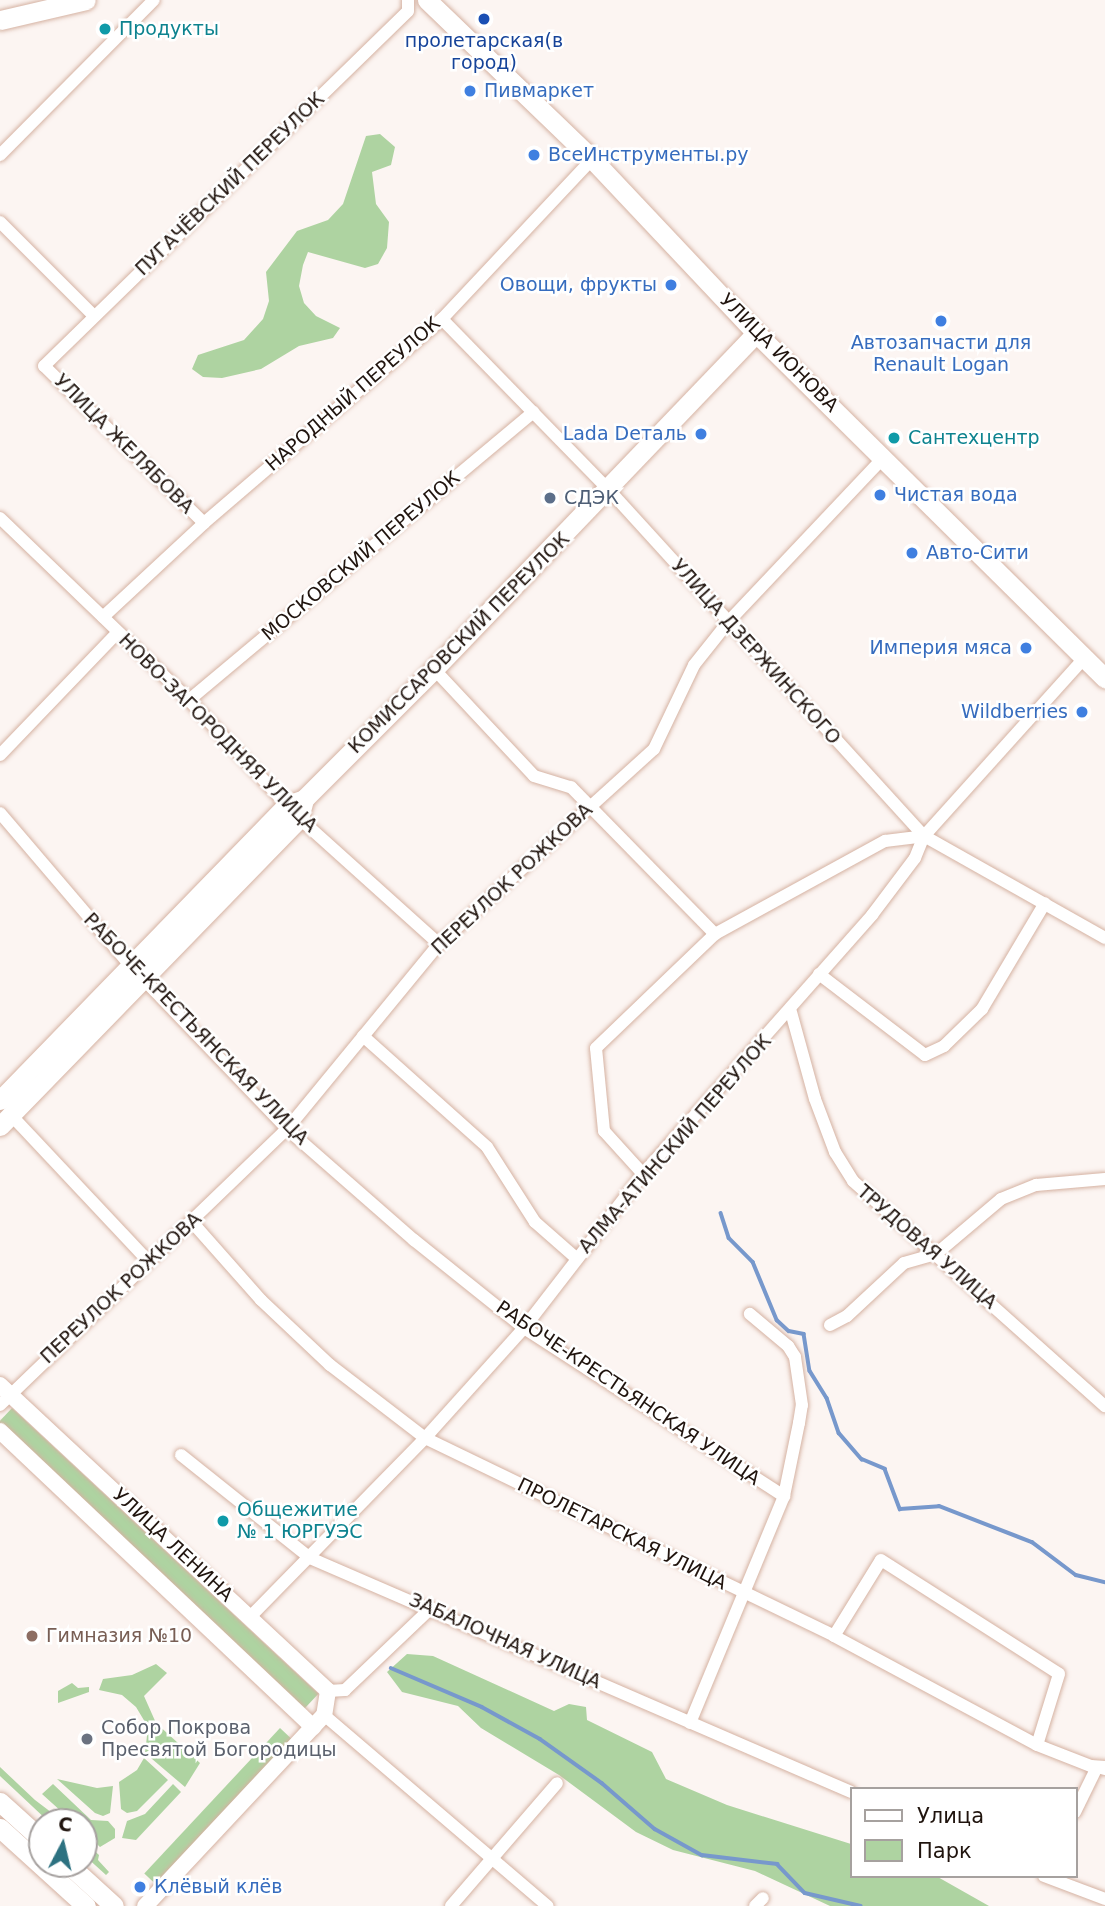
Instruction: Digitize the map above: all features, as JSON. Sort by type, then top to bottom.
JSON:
[{"type":"main road","points":[[0,20],[86,0]]},
{"type":"main road","name":"УЛИЦА ИОНОВА","points":[[427,0],[592,159],[757,333],[1105,678]]},
{"type":"main road","points":[[449,0],[454,27]]},
{"type":"main road","name":"КОМИССАРОВСКИЙ ПЕРЕУЛОК","points":[[4,1114],[137,972],[609,490],[757,333]]},
{"type":"main road","name":"УЛИЦА ЛЕНИНА","points":[[3,1395],[250,1617],[328,1692]]},
{"type":"main road","name":"УЛИЦА ЛЕНИНА","points":[[0,1431],[313,1727]]},
{"type":"main road","points":[[145,1906],[313,1727],[324,1714],[328,1692]]},
{"type":"main road","points":[[0,1802],[28,1827]]},
{"type":"main road","points":[[0,1828],[86,1906]]},
{"type":"main road","points":[[83,1878],[114,1906]]},
{"type":"street","points":[[0,155],[155,0]]},
{"type":"street","name":"ПУГАЧЁВСКИЙ ПЕРЕУЛОК","points":[[44,366],[408,11],[408,0]]},
{"type":"street","name":"НАРОДНЫЙ ПЕРЕУЛОК","points":[[103,617],[204,523],[442,319],[592,159]]},
{"type":"street","points":[[0,222],[94,316]]},
{"type":"street","name":"УЛИЦА ДЗЕРЖИНСКОГО","points":[[442,319],[609,490],[924,836],[1105,938]]},
{"type":"street","name":"УЛИЦА ЖЕЛЯБОВА","points":[[44,366],[204,523]]},
{"type":"street","name":"МОСКОВСКИЙ ПЕРЕУЛОК","points":[[188,700],[534,412]]},
{"type":"street","name":"ПЕРЕУЛОК РОЖКОВА","points":[[3,1395],[147,1260],[192,1222],[287,1129],[439,944],[654,749],[694,665],[729,621],[884,457]]},
{"type":"street","name":"НОВО-ЗАГОРОДНЯЯ УЛИЦА","points":[[0,518],[439,944]]},
{"type":"street","points":[[0,755],[118,632]]},
{"type":"street","name":"АЛМА-АТИНСКИЙ ПЕРЕУЛОК","points":[[250,1617],[425,1438],[524,1328],[575,1257],[643,1174],[791,1012],[819,974],[879,905],[915,858],[924,836],[1084,658]]},
{"type":"street","points":[[434,669],[534,776],[571,787],[715,934]]},
{"type":"street","name":"РАБОЧЕ-КРЕСТЬЯНСКАЯ УЛИЦА","points":[[0,813],[137,972],[287,1129],[524,1328],[784,1496]]},
{"type":"street","points":[[643,1174],[604,1131],[596,1048],[715,934],[885,841],[924,836]]},
{"type":"street","points":[[819,974],[925,1055],[944,1046],[982,1009],[1045,903]]},
{"type":"street","name":"ТРУДОВАЯ УЛИЦА","points":[[791,1012],[835,1153],[872,1200],[1105,1406]]},
{"type":"street","points":[[363,1037],[487,1147],[535,1222],[575,1257]]},
{"type":"street","points":[[4,1114],[147,1260]]},
{"type":"street","points":[[830,1325],[847,1316],[904,1263],[936,1254],[1002,1199],[1036,1185],[1105,1179]]},
{"type":"street","name":"ПРОЛЕТАРСКАЯ УЛИЦА","points":[[192,1222],[261,1300],[330,1364],[425,1438],[834,1636],[1037,1745],[1102,1768]]},
{"type":"street","points":[[690,1723],[746,1595],[784,1496],[802,1405],[798,1372],[788,1346],[750,1314]]},
{"type":"street","name":"ЗАБАЛОЧНАЯ УЛИЦА","points":[[181,1455],[310,1558],[850,1792]]},
{"type":"street","points":[[834,1636],[881,1560],[1059,1674],[1037,1745]]},
{"type":"street","points":[[328,1692],[345,1690],[430,1608]]},
{"type":"street","points":[[324,1714],[548,1906]]},
{"type":"street","points":[[1077,1809],[1102,1768]]},
{"type":"street","points":[[450,1906],[557,1783]]},
{"type":"street","points":[[1049,1878],[1105,1899]]},
{"type":"green space","points":[[380,134],[395,147],[391,165],[372,172],[376,204],[389,222],[387,248],[378,264],[365,268],[308,252],[303,265],[299,286],[304,303],[316,316],[340,328],[333,338],[299,346],[261,369],[222,378],[203,377],[192,369],[198,355],[244,340],[263,319],[269,301],[266,272],[297,231],[328,220],[343,204],[366,136]]},
{"type":"green space","points":[[12,1408],[318,1694],[303,1710],[0,1427],[0,1421]]},
{"type":"green space","points":[[407,1654],[433,1656],[554,1711],[569,1704],[586,1707],[587,1720],[652,1752],[666,1779],[727,1805],[850,1844],[850,1878],[940,1878],[989,1906],[830,1906],[755,1871],[673,1850],[636,1832],[559,1775],[481,1728],[458,1706],[402,1692],[387,1672]]},
{"type":"green space","points":[[156,1664],[167,1673],[144,1696],[156,1723],[200,1763],[185,1787],[145,1753],[148,1727],[136,1707],[122,1695],[99,1690],[103,1679],[132,1675]]},
{"type":"green space","points":[[72,1683],[78,1688],[89,1687],[89,1692],[58,1703],[58,1691]]},
{"type":"green space","points":[[280,1728],[292,1739],[156,1884],[144,1874]]},
{"type":"green space","points":[[144,1758],[168,1780],[137,1811],[127,1813],[121,1809],[119,1782],[137,1770]]},
{"type":"green space","points":[[0,1767],[46,1808],[34,1808],[0,1776]]},
{"type":"green space","points":[[57,1779],[97,1788],[113,1786],[110,1813],[103,1816],[98,1814],[98,1808],[89,1808]]},
{"type":"green space","points":[[53,1784],[78,1808],[58,1808],[42,1794]]},
{"type":"green space","points":[[173,1784],[181,1792],[136,1840],[122,1838],[127,1821],[145,1814]]},
{"type":"green space","points":[[98,1820],[108,1821],[115,1829],[115,1838],[100,1847]]},
{"type":"green space","points":[[98,1860],[109,1872],[106,1875],[98,1868]]},
{"type":"waterway","points":[[721,1213],[729,1238],[753,1262],[777,1320],[789,1331],[804,1334],[810,1371],[827,1398],[839,1433],[862,1459],[885,1469],[900,1509],[939,1506],[1032,1542],[1076,1575],[1105,1582]]},
{"type":"waterway","points":[[391,1668],[482,1707],[540,1739],[602,1783],[655,1829],[702,1855],[777,1864],[805,1893],[861,1906]]},
{"type":"place","name":"пролетарская(в город)","points":[[484,19]]},
{"type":"place","name":"Продукты","points":[[105,29]]},
{"type":"place","name":"Пивмаркет","points":[[470,91]]},
{"type":"place","name":"ВсеИнструменты.ру","points":[[534,155]]},
{"type":"place","name":"Овощи, фрукты","points":[[671,285]]},
{"type":"place","name":"Автозапчасти для Renault Logan","points":[[941,321]]},
{"type":"place","name":"Lada Dеталь","points":[[701,434]]},
{"type":"place","name":"Сантехцентр","points":[[894,438]]},
{"type":"place","name":"Чистая вода","points":[[880,495]]},
{"type":"place","name":"СДЭК","points":[[550,498]]},
{"type":"place","name":"Авто-Сити","points":[[912,553]]},
{"type":"place","name":"Империя мяса","points":[[1026,648]]},
{"type":"place","name":"Wildberries","points":[[1082,712]]},
{"type":"place","name":"Общежитие № 1 ЮРГУЭС","points":[[223,1521]]},
{"type":"place","name":"Гимназия №10","points":[[32,1636]]},
{"type":"place","name":"Собор Покрова Пресвятой Богородицы","points":[[87,1739]]},
{"type":"place","name":"Клёвый клёв","points":[[140,1887]]}]
